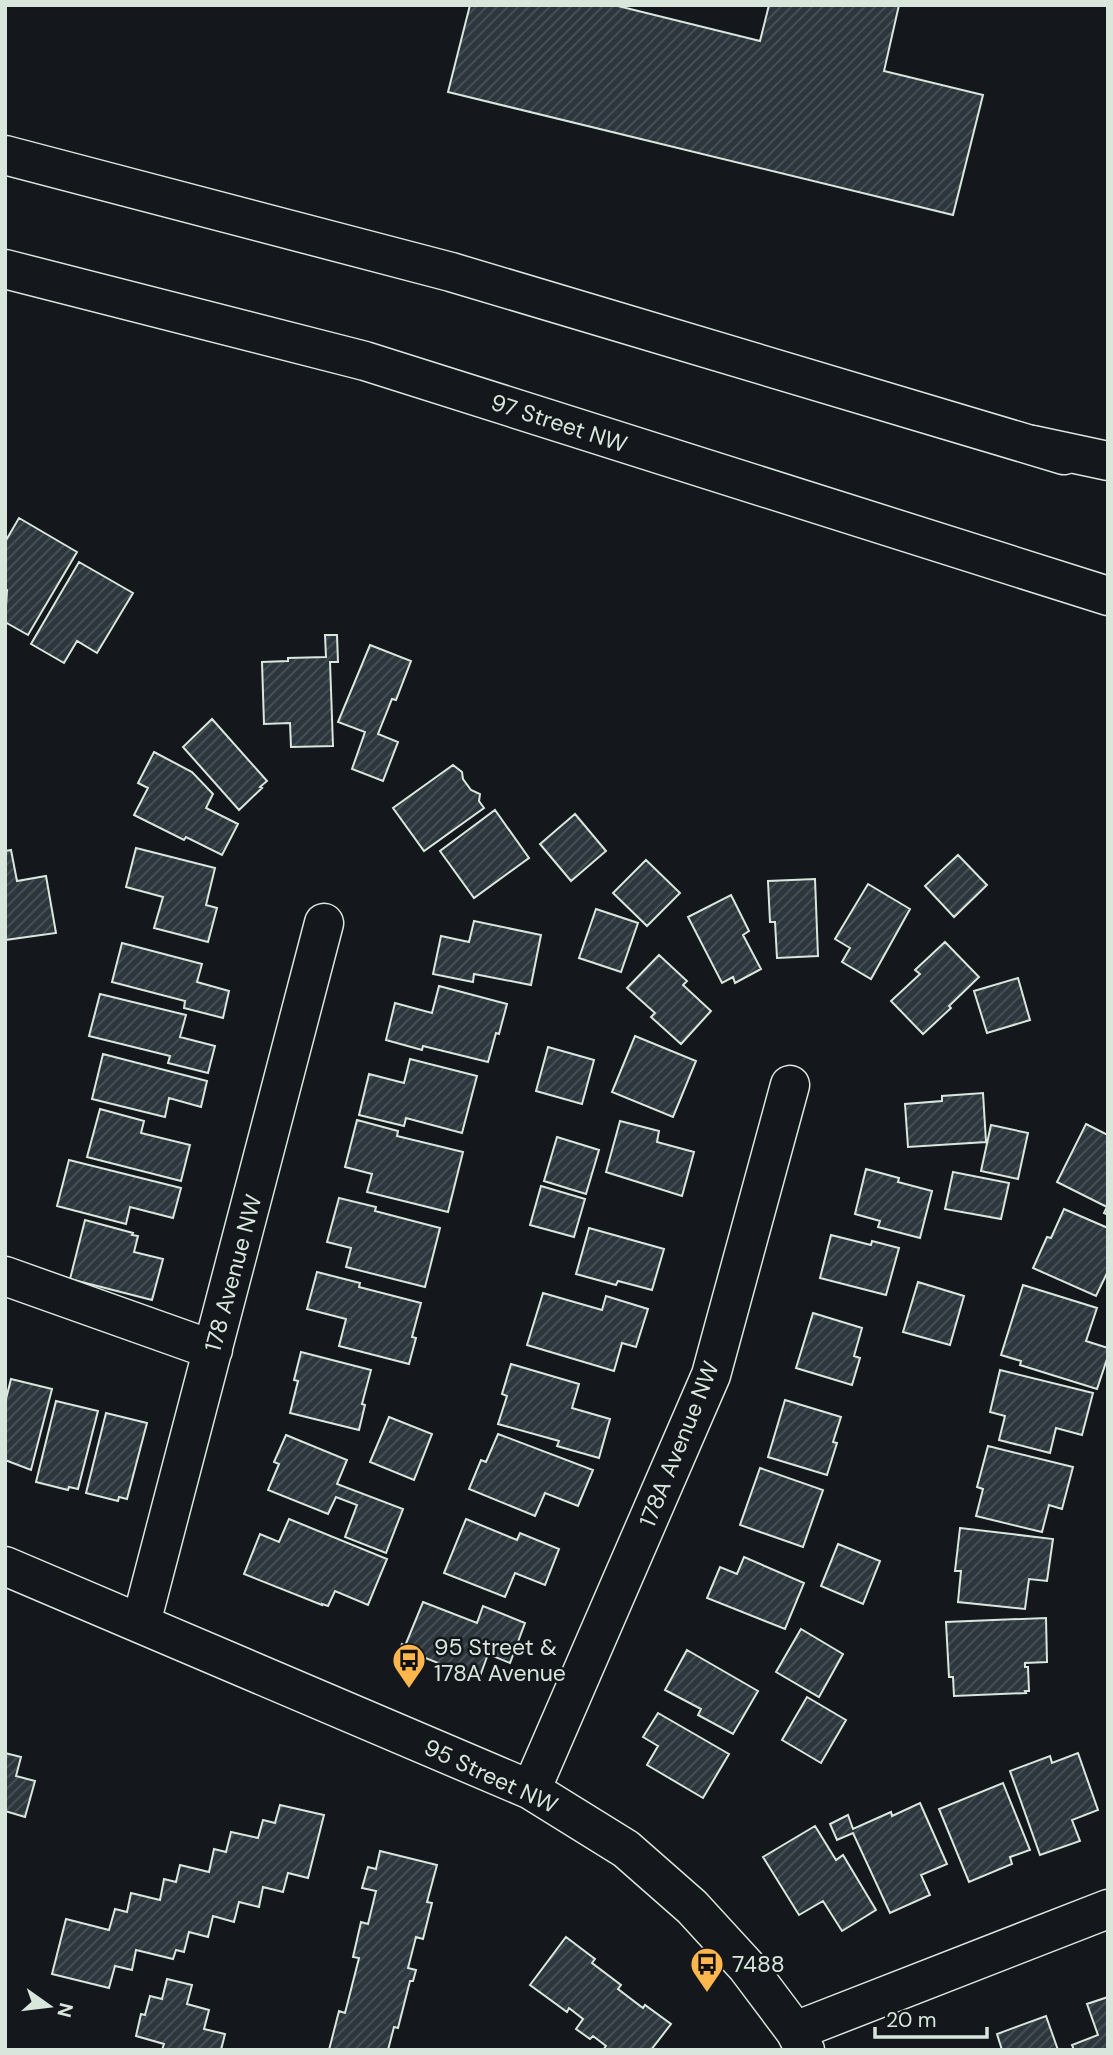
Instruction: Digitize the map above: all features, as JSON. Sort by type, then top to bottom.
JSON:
[{"type":"main road","points":[[5,155],[451,272],[1033,445],[1108,471]]},
{"type":"main road","name":"97 Street NW","points":[[5,269],[365,361],[1108,596]]},
{"type":"main road","points":[[1033,445],[1108,461]]},
{"type":"main road","name":"178 Avenue NW","points":[[141,1623],[324,923]]},
{"type":"main road","name":"178A Avenue NW","points":[[531,1790],[711,1375],[790,1085]]},
{"type":"main road","points":[[5,1276],[213,1350]]},
{"type":"main road","name":"95 Street NW","points":[[5,1566],[531,1790],[626,1849],[692,1907],[747,1967],[800,2040],[1108,1909]]},
{"type":"building","points":[[470,5],[614,5],[760,41],[769,5],[899,5],[884,71],[983,95],[953,215],[448,92]]},
{"type":"building","points":[[19,518],[77,552],[28,635],[5,622],[5,542]]},
{"type":"building","points":[[79,562],[133,593],[97,653],[77,641],[64,663],[31,644]]},
{"type":"building","points":[[325,635],[337,635],[338,662],[330,662],[333,746],[291,747],[290,723],[264,724],[262,662],[326,657]]},
{"type":"building","points":[[370,645],[411,661],[396,700],[392,699],[378,734],[398,742],[383,781],[352,769],[365,732],[338,722]]},
{"type":"building","points":[[212,719],[267,781],[239,810],[183,747]]},
{"type":"building","points":[[154,752],[192,772],[213,794],[206,808],[238,824],[222,855],[134,815],[148,788],[138,783]]},
{"type":"building","points":[[453,765],[462,772],[463,779],[471,790],[480,794],[479,801],[484,808],[424,851],[393,808]]},
{"type":"building","points":[[495,810],[529,858],[474,898],[440,851]]},
{"type":"building","points":[[575,814],[606,851],[571,881],[540,844]]},
{"type":"building","points":[[136,848],[215,868],[206,905],[217,908],[208,942],[154,928],[163,897],[126,887]]},
{"type":"building","points":[[11,850],[17,881],[46,876],[56,933],[5,940],[5,851]]},
{"type":"building","points":[[958,855],[987,885],[954,917],[925,886]]},
{"type":"building","points":[[646,860],[680,893],[647,926],[613,893]]},
{"type":"building","points":[[815,879],[818,956],[777,958],[775,922],[770,922],[768,881]]},
{"type":"building","points":[[868,884],[910,909],[871,979],[842,962],[850,948],[835,939]]},
{"type":"building","points":[[731,895],[749,931],[743,935],[761,969],[735,983],[733,977],[722,983],[688,917]]},
{"type":"building","points":[[596,909],[638,923],[621,972],[579,958]]},
{"type":"building","points":[[474,921],[541,935],[531,985],[474,974],[473,982],[433,974],[441,936],[469,942]]},
{"type":"building","points":[[945,942],[979,977],[923,1034],[891,1001],[920,974],[915,970]]},
{"type":"building","points":[[122,943],[202,964],[197,982],[229,991],[223,1018],[184,1008],[185,1001],[112,982]]},
{"type":"building","points":[[659,955],[687,981],[683,985],[711,1011],[681,1044],[651,1017],[655,1013],[627,988]]},
{"type":"building","points":[[1018,978],[1030,1020],[987,1033],[974,991]]},
{"type":"building","points":[[439,986],[507,1004],[488,1062],[423,1046],[422,1050],[386,1040],[395,1003],[432,1013]]},
{"type":"building","points":[[100,994],[186,1015],[180,1037],[215,1046],[208,1073],[168,1063],[170,1056],[89,1036]]},
{"type":"building","points":[[635,1036],[696,1061],[673,1117],[612,1092]]},
{"type":"building","points":[[548,1047],[594,1060],[582,1104],[536,1091]]},
{"type":"building","points":[[103,1054],[207,1081],[201,1107],[169,1098],[165,1117],[92,1099]]},
{"type":"building","points":[[410,1059],[477,1076],[462,1133],[406,1118],[404,1126],[359,1115],[369,1074],[404,1083]]},
{"type":"building","points":[[983,1093],[986,1142],[908,1147],[905,1104],[942,1101],[942,1096]]},
{"type":"building","points":[[100,1109],[144,1121],[141,1133],[190,1145],[181,1181],[87,1157]]},
{"type":"building","points":[[357,1120],[398,1131],[397,1136],[463,1152],[448,1212],[367,1192],[372,1174],[345,1167]]},
{"type":"building","points":[[620,1121],[659,1131],[657,1142],[694,1152],[682,1196],[606,1172]]},
{"type":"building","points":[[1086,1124],[1108,1135],[1108,1215],[1104,1213],[1107,1207],[1057,1182]]},
{"type":"building","points":[[991,1125],[1028,1133],[1018,1179],[981,1171]]},
{"type":"building","points":[[557,1137],[599,1150],[586,1194],[544,1181]]},
{"type":"building","points":[[69,1160],[181,1188],[173,1218],[130,1207],[126,1224],[57,1206]]},
{"type":"building","points":[[866,1169],[899,1178],[898,1182],[932,1191],[920,1238],[878,1227],[880,1221],[855,1214]]},
{"type":"building","points":[[953,1172],[1009,1183],[1001,1219],[945,1209]]},
{"type":"building","points":[[541,1186],[585,1199],[574,1237],[530,1225]]},
{"type":"building","points":[[339,1198],[376,1207],[375,1211],[440,1228],[425,1287],[346,1267],[351,1248],[327,1242]]},
{"type":"building","points":[[1064,1209],[1108,1228],[1108,1271],[1096,1296],[1033,1268]]},
{"type":"building","points":[[85,1220],[133,1233],[132,1235],[138,1236],[134,1252],[163,1259],[152,1300],[70,1279]]},
{"type":"building","points":[[589,1228],[664,1249],[652,1290],[618,1281],[616,1285],[576,1274]]},
{"type":"building","points":[[831,1235],[871,1245],[872,1241],[899,1248],[886,1295],[820,1278]]},
{"type":"building","points":[[317,1272],[360,1283],[359,1287],[421,1303],[412,1337],[416,1338],[409,1364],[339,1346],[346,1319],[307,1309]]},
{"type":"building","points":[[918,1282],[964,1296],[950,1345],[903,1332]]},
{"type":"building","points":[[1023,1285],[1097,1308],[1086,1341],[1108,1348],[1108,1356],[1097,1389],[1020,1365],[1021,1361],[1001,1355]]},
{"type":"building","points":[[543,1293],[602,1310],[606,1296],[648,1309],[636,1347],[622,1343],[614,1371],[527,1345]]},
{"type":"building","points":[[813,1313],[862,1328],[854,1356],[860,1358],[852,1385],[796,1368]]},
{"type":"building","points":[[301,1352],[371,1370],[362,1404],[365,1405],[359,1430],[290,1413],[298,1381],[294,1380]]},
{"type":"building","points":[[511,1364],[579,1384],[572,1408],[610,1419],[599,1458],[557,1446],[559,1441],[498,1424],[507,1396],[502,1394]]},
{"type":"building","points":[[1000,1370],[1093,1393],[1082,1435],[1056,1428],[1050,1453],[999,1440],[1005,1416],[990,1412]]},
{"type":"building","points":[[11,1379],[52,1389],[31,1470],[5,1460],[5,1403]]},
{"type":"building","points":[[785,1400],[841,1417],[833,1442],[837,1443],[827,1475],[768,1457]]},
{"type":"building","points":[[56,1401],[98,1411],[78,1489],[69,1487],[68,1490],[36,1482]]},
{"type":"building","points":[[106,1413],[147,1423],[127,1499],[119,1497],[118,1501],[86,1493]]},
{"type":"building","points":[[389,1417],[432,1434],[414,1480],[370,1462]]},
{"type":"building","points":[[498,1434],[593,1470],[578,1506],[545,1493],[535,1516],[469,1489],[481,1460],[486,1462]]},
{"type":"building","points":[[286,1435],[347,1460],[337,1484],[403,1509],[386,1553],[345,1537],[357,1505],[336,1497],[328,1514],[268,1490],[279,1464],[274,1462]]},
{"type":"building","points":[[988,1446],[1073,1467],[1062,1509],[1049,1505],[1042,1532],[976,1516],[983,1489],[977,1487]]},
{"type":"building","points":[[760,1468],[823,1490],[803,1547],[740,1525]]},
{"type":"building","points":[[289,1519],[387,1559],[368,1605],[335,1591],[328,1606],[322,1605],[244,1574],[260,1534],[279,1542]]},
{"type":"building","points":[[466,1519],[517,1540],[520,1533],[559,1549],[545,1585],[515,1573],[505,1597],[444,1573]]},
{"type":"building","points":[[960,1528],[1053,1539],[1047,1581],[1029,1579],[1025,1609],[958,1602],[961,1571],[955,1571]]},
{"type":"building","points":[[838,1544],[880,1561],[863,1604],[821,1586]]},
{"type":"building","points":[[744,1557],[804,1583],[785,1629],[707,1598],[720,1567],[737,1574]]},
{"type":"building","points":[[423,1602],[477,1623],[483,1606],[525,1623],[510,1663],[488,1654],[479,1679],[423,1657],[418,1670],[395,1661],[402,1644],[405,1646]]},
{"type":"building","points":[[1046,1618],[1047,1662],[1025,1663],[1025,1667],[1028,1667],[1029,1691],[954,1696],[953,1677],[949,1677],[946,1622]]},
{"type":"building","points":[[801,1629],[843,1654],[819,1697],[776,1672]]},
{"type":"building","points":[[687,1650],[758,1691],[733,1734],[698,1715],[701,1709],[665,1690]]},
{"type":"building","points":[[807,1697],[846,1720],[821,1763],[782,1740]]},
{"type":"building","points":[[658,1713],[729,1754],[703,1798],[647,1765],[658,1746],[643,1737]]},
{"type":"building","points":[[5,1753],[21,1757],[16,1776],[35,1781],[25,1817],[5,1811]]},
{"type":"building","points":[[1078,1753],[1098,1810],[1072,1820],[1080,1841],[1040,1855],[1010,1771],[1050,1756],[1052,1763]]},
{"type":"building","points":[[1003,1783],[1030,1850],[1010,1857],[1012,1864],[969,1882],[939,1809]]},
{"type":"building","points":[[920,1803],[947,1864],[921,1875],[930,1895],[890,1913],[853,1833],[837,1840],[830,1824],[848,1815],[853,1829],[891,1812],[892,1816]]},
{"type":"building","points":[[280,1805],[324,1815],[308,1878],[288,1873],[283,1892],[263,1887],[259,1907],[239,1902],[234,1922],[213,1916],[208,1937],[189,1932],[184,1952],[176,1950],[173,1959],[136,1950],[132,1970],[115,1966],[109,1988],[52,1974],[66,1919],[109,1930],[115,1909],[127,1912],[131,1893],[160,1900],[164,1879],[176,1882],[180,1865],[209,1872],[214,1849],[226,1852],[231,1832],[258,1838],[263,1820],[275,1823]]},
{"type":"building","points":[[815,1826],[836,1860],[843,1855],[876,1910],[842,1931],[823,1901],[799,1915],[763,1857]]},
{"type":"building","points":[[380,1851],[437,1865],[427,1902],[432,1903],[423,1939],[416,1937],[408,1968],[416,1970],[413,1981],[410,1981],[398,2028],[394,2027],[388,2050],[329,2050],[339,2011],[345,2013],[359,1958],[353,1957],[361,1922],[368,1924],[376,1891],[362,1888],[368,1867],[376,1869]]},
{"type":"building","points":[[566,1937],[595,1959],[592,1963],[621,1985],[618,1989],[671,2024],[651,2050],[603,2050],[606,2046],[593,2036],[590,2039],[576,2029],[583,2019],[569,2008],[567,2012],[530,1985]]},
{"type":"building","points":[[167,1979],[192,1985],[187,2004],[209,2010],[204,2029],[225,2034],[221,2050],[162,2050],[164,2044],[136,2036],[141,2014],[145,2015],[150,1996],[162,1999]]},
{"type":"building","points":[[1108,1997],[1108,2050],[1074,2050],[1072,2045],[1098,2035],[1087,2004]]},
{"type":"building","points":[[1046,2016],[1058,2050],[1002,2050],[997,2034]]},
{"type":"place","name":"95 Street & 178A Avenue","points":[[409,1690]]},
{"type":"place","name":"7488","points":[[707,1994]]}]
